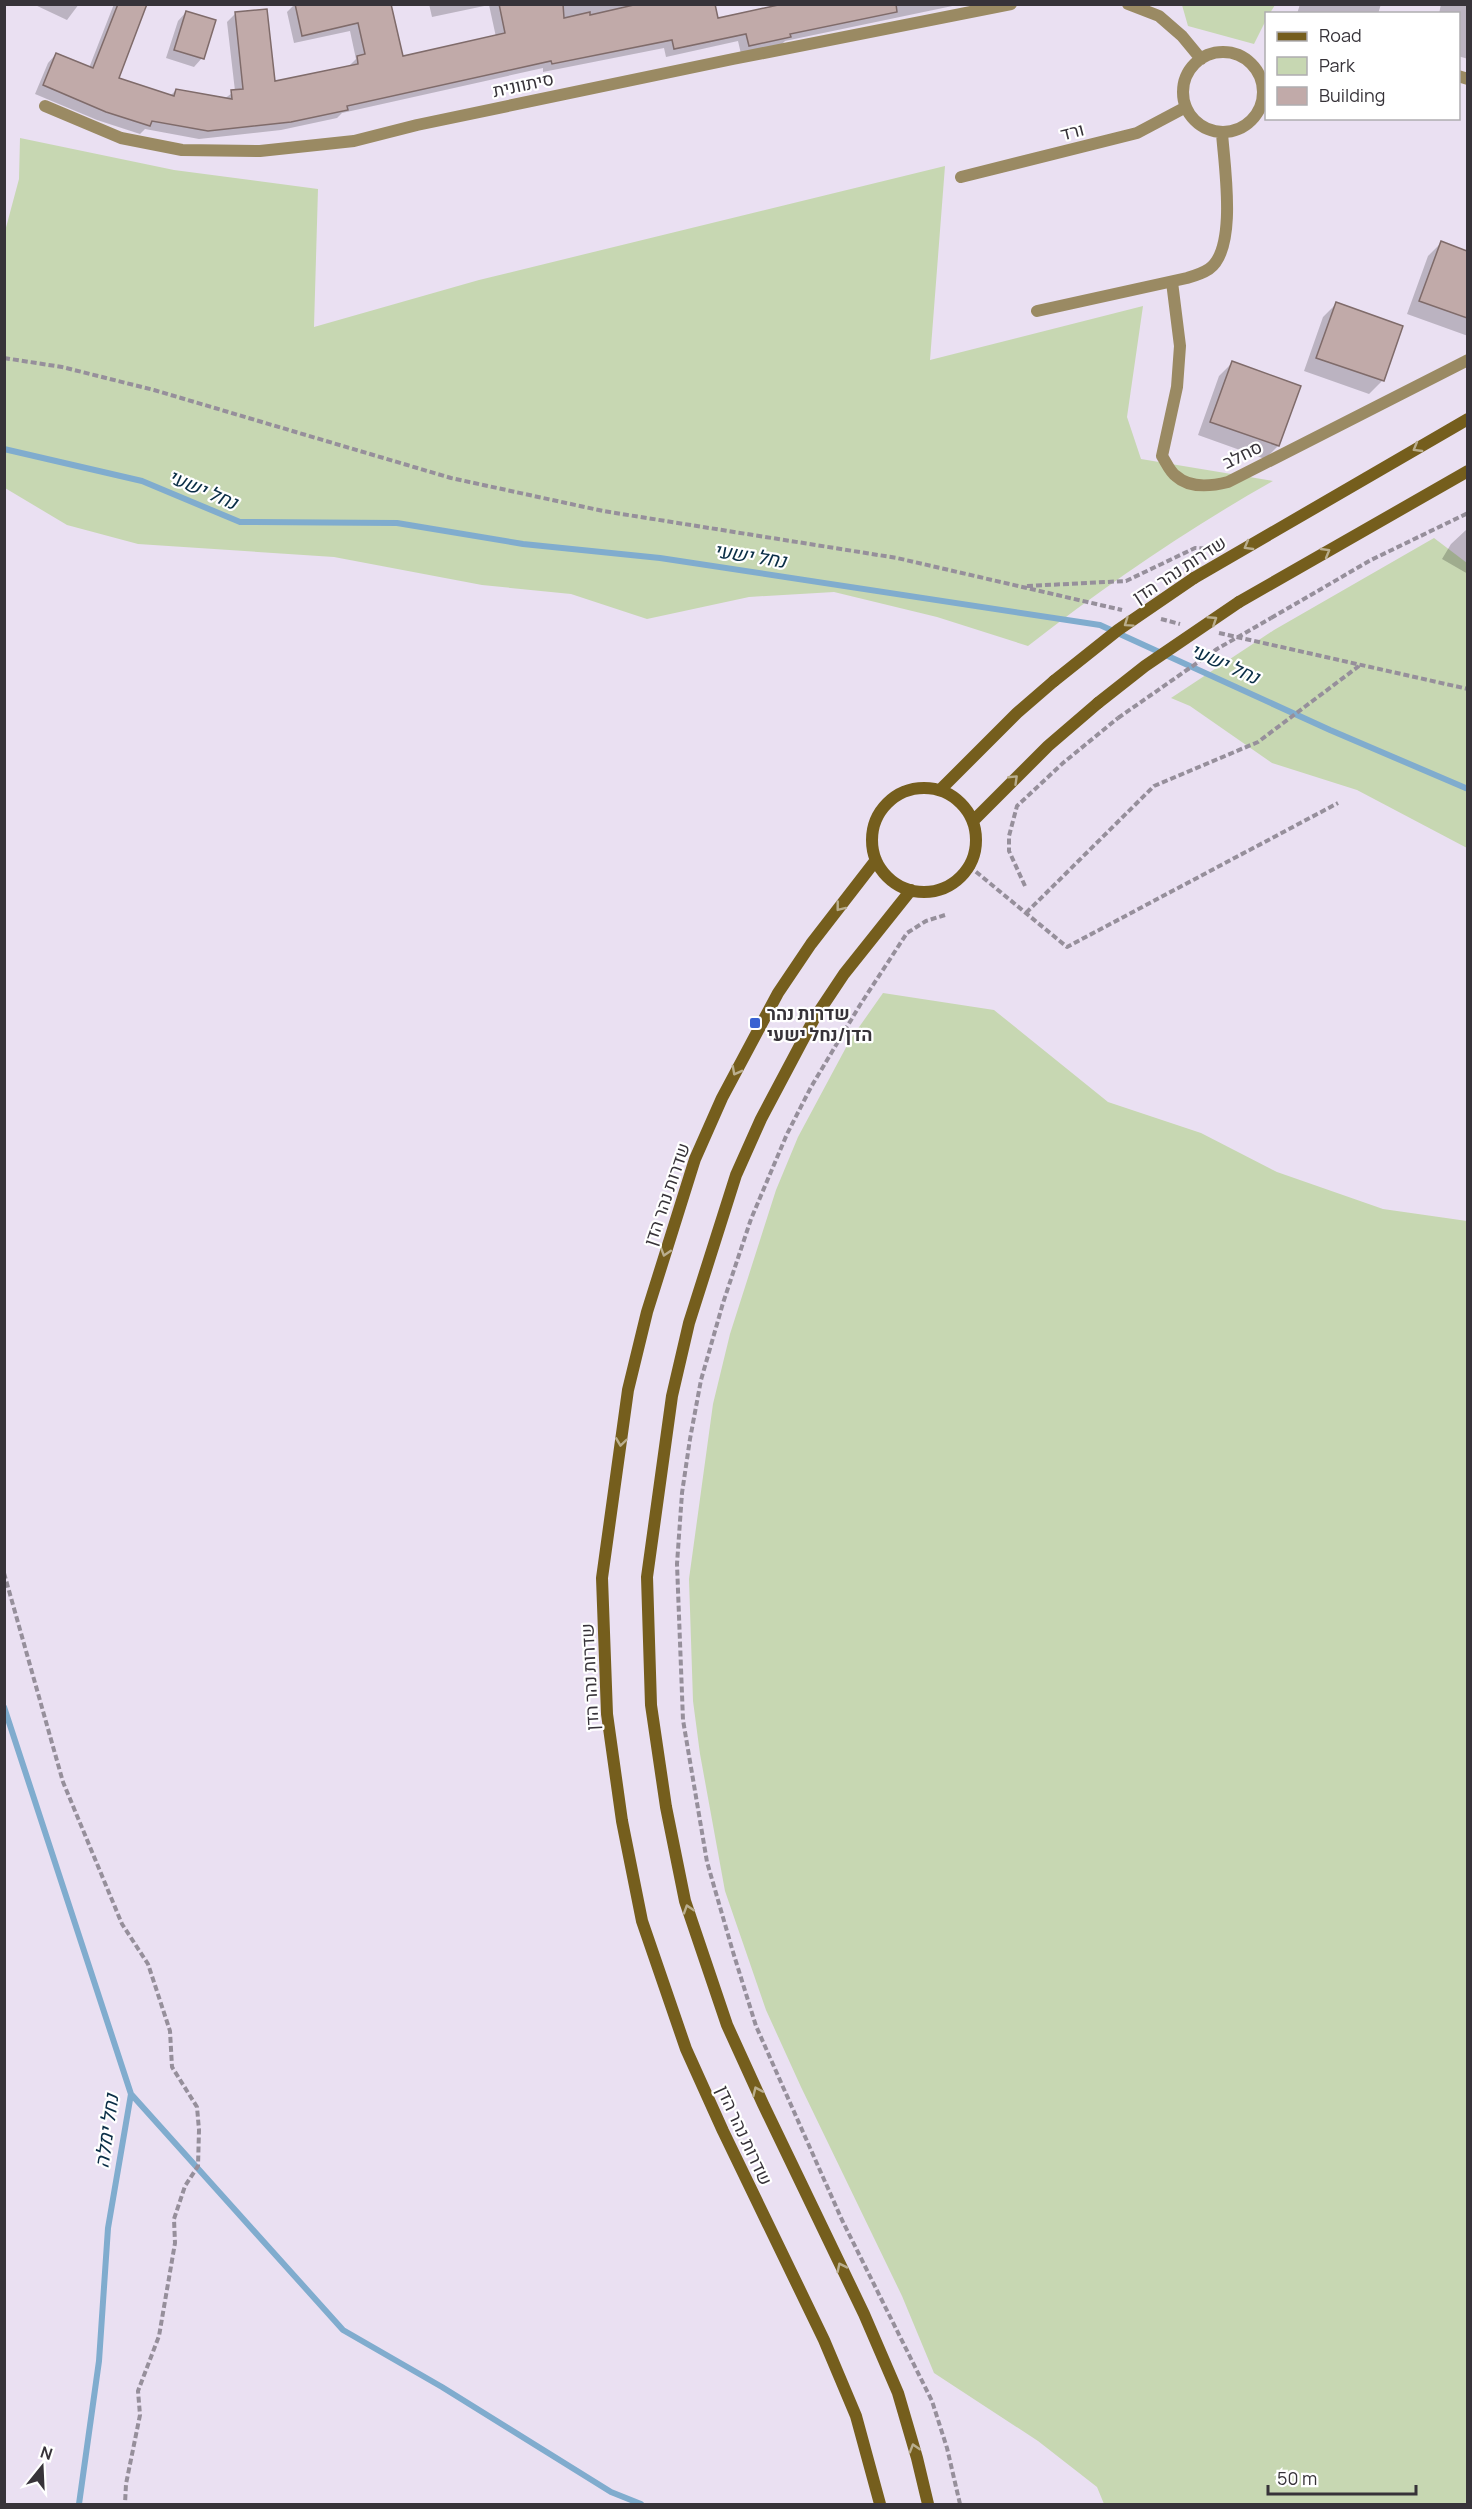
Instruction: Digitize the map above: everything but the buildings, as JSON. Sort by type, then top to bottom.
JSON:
[{"type":"main road","name":"שדרות נהר הדן","points":[[940,790],[1017,713],[1118,630],[1194,578],[1467,419]]},
{"type":"main road","points":[[973,821],[1048,746],[1145,666],[1239,602],[1467,471]]},
{"type":"main road","points":[[923,787],[940,790],[954,797],[965,807],[973,821],[976,836],[975,852],[969,866],[961,877],[938,890],[911,890],[890,880],[876,860],[871,844],[873,827],[880,811],[891,798],[906,790],[923,787]]},
{"type":"main road","name":"שדרות נהר הדן","points":[[876,860],[811,944],[778,993],[722,1098],[695,1159],[647,1312],[628,1390],[602,1578],[607,1714],[622,1821],[642,1921],[686,2049],[824,2340],[856,2416],[880,2505]]},
{"type":"main road","name":"שדרות נהר הדן","points":[[911,890],[844,974],[814,1019],[760,1119],[736,1175],[689,1323],[672,1396],[647,1576],[651,1705],[666,1807],[685,1901],[728,2025],[864,2314],[898,2393],[917,2458],[927,2505]]},
{"type":"street","name":"סיתוונית","points":[[45,106],[121,138],[182,150],[260,151],[354,141],[417,125],[711,63],[1011,4]]},
{"type":"street","points":[[1128,4],[1159,16],[1182,36],[1201,59]]},
{"type":"street","points":[[1223,52],[1246,60],[1256,70],[1264,85],[1261,105],[1255,117],[1237,130],[1222,133],[1199,125],[1190,115],[1183,99],[1183,84],[1190,69],[1209,54],[1223,52]]},
{"type":"street","name":"ורד","points":[[962,177],[1137,133],[1186,107]]},
{"type":"street","points":[[1037,311],[1172,282],[1210,269],[1222,249],[1228,221],[1222,133]]},
{"type":"street","name":"סחלב","points":[[1172,282],[1180,346],[1177,387],[1162,456],[1176,477],[1191,483],[1209,487],[1228,482],[1467,360]]},
{"type":"path","points":[[4,358],[62,367],[154,390],[451,478],[603,511],[897,558],[1125,611]]},
{"type":"path","points":[[1025,886],[1010,851],[1009,836],[1017,806],[1063,762],[1118,718],[1217,649],[1371,560],[1467,513]]},
{"type":"path","points":[[1021,586],[1126,581],[1195,548],[1241,550]]},
{"type":"path","points":[[1160,619],[1183,624]]},
{"type":"path","points":[[1218,633],[1467,689]]},
{"type":"path","points":[[1026,913],[1154,786],[1258,742],[1360,666]]},
{"type":"path","points":[[969,866],[1067,947],[1338,803]]},
{"type":"path","points":[[945,915],[926,921],[907,933],[860,1005],[801,1106],[751,1219],[723,1303],[701,1380],[682,1493],[677,1564],[683,1720],[707,1862],[733,1952],[756,2026],[842,2220],[932,2401],[947,2448],[960,2505]]},
{"type":"path","points":[[4,1573],[63,1782],[122,1924],[148,1964],[170,2031],[172,2067],[197,2107],[198,2166],[185,2186],[174,2219],[175,2243],[159,2336],[138,2391],[140,2415],[126,2484],[125,2505]]},
{"type":"green space","points":[[1182,4],[1275,5],[1271,12],[1265,12],[1265,22],[1254,44],[1188,26]]},
{"type":"green space","points":[[20,138],[174,170],[318,189],[314,327],[479,280],[945,166],[930,360],[1143,306],[1127,417],[1141,459],[1273,481],[1147,559],[1028,646],[937,617],[834,592],[749,597],[647,619],[571,594],[482,585],[334,557],[138,544],[67,525],[5,488],[4,235],[19,179]]},
{"type":"green space","points":[[1434,538],[1467,563],[1467,848],[1357,790],[1272,763],[1190,706],[1171,698],[1274,630]]},
{"type":"green space","points":[[883,993],[994,1010],[1108,1102],[1201,1133],[1277,1172],[1383,1209],[1467,1221],[1467,2504],[1104,2504],[1097,2487],[1038,2441],[934,2373],[902,2296],[766,2010],[725,1891],[700,1754],[693,1701],[689,1579],[713,1404],[730,1334],[776,1190],[798,1137],[850,1040]]},
{"type":"waterway","name":"נחל ישעי","points":[[4,449],[142,481],[240,522],[397,523],[523,544],[660,558],[1100,625],[1330,730],[1468,789]]},
{"type":"waterway","name":"נחל ימלה","points":[[4,1707],[131,2094],[108,2228],[99,2361],[79,2504]]},
{"type":"waterway","points":[[131,2094],[343,2330],[442,2387],[611,2492],[641,2504]]},
{"type":"place","name":"שדרות נהר הדן/נחל ישעי","points":[[755,1023]]}]
